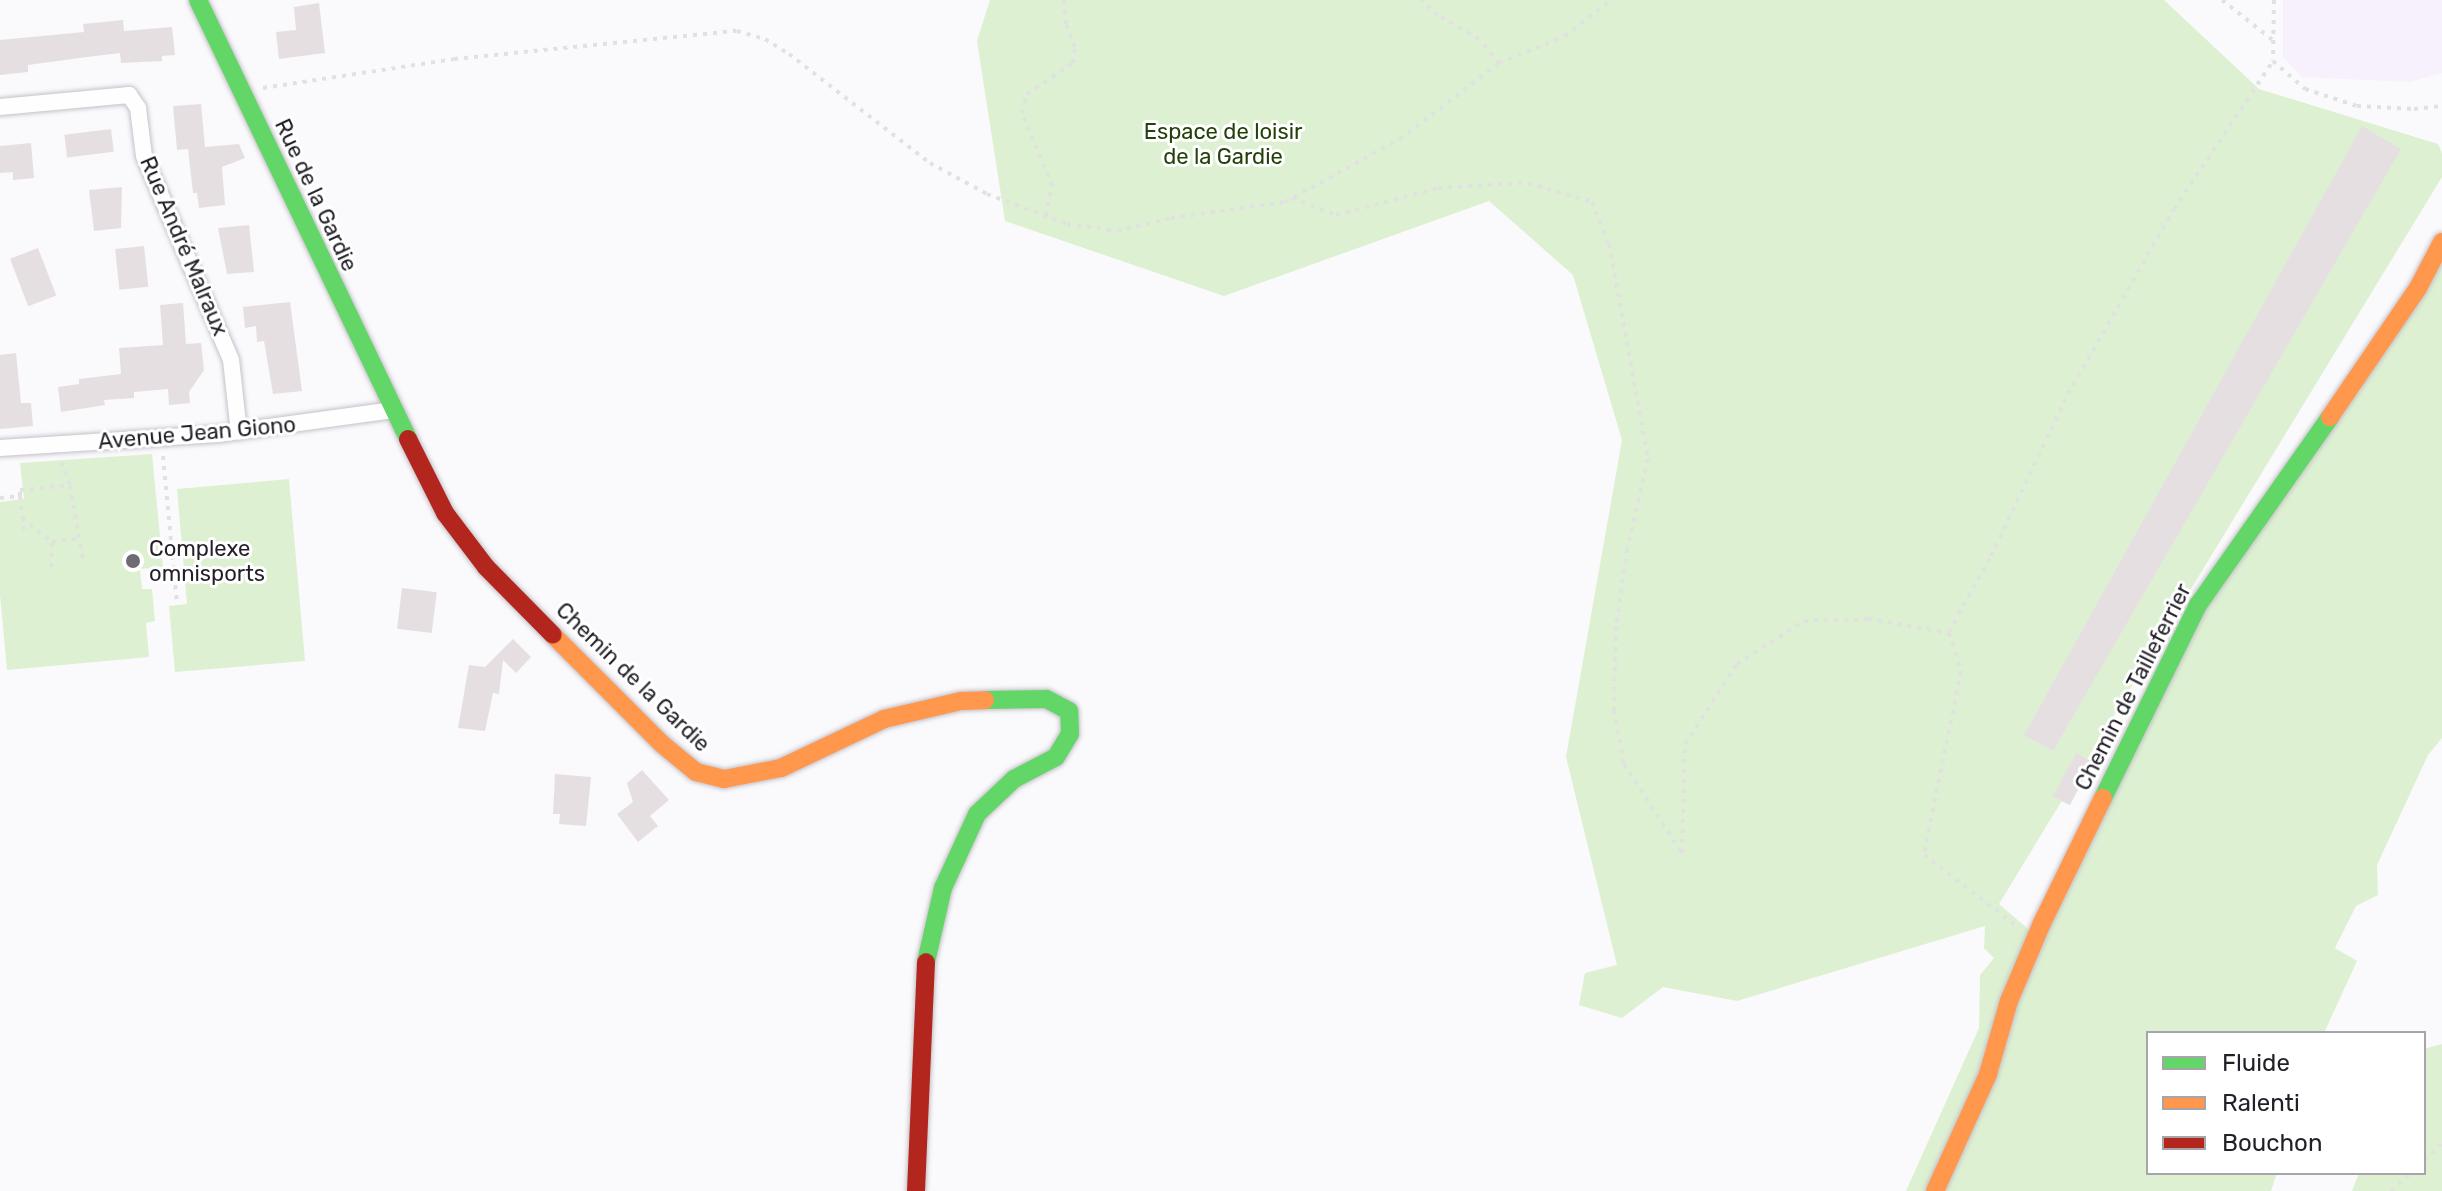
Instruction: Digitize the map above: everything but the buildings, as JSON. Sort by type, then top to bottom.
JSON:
[{"type":"street","name":"Rue de la Gardie","points":[[198,0],[393,410]]},
{"type":"street","name":"Rue André Malraux","points":[[0,107],[129,95],[138,108],[144,156],[231,360],[239,432]]},
{"type":"street","name":"Chemin de Tailleferrier","points":[[1935,1191],[1988,1074],[2009,1001],[2035,939],[2198,605],[2387,335],[2418,288],[2442,242]]},
{"type":"street","name":"Avenue Jean Giono","points":[[0,448],[239,432],[393,410]]},
{"type":"street","name":"Chemin de la Gardie","points":[[393,410],[445,513],[486,567],[662,744],[696,772],[724,779],[781,768],[884,719],[961,701],[1046,699],[1069,711],[1070,734],[1056,757],[1014,779],[977,814],[943,888],[926,962],[923,1105],[916,1191]]},
{"type":"path","points":[[1046,216],[1052,186],[1022,113],[1027,94],[1073,63],[1075,47],[1066,24],[1064,0]]},
{"type":"path","points":[[1421,0],[1438,15],[1479,39],[1499,63]]},
{"type":"path","points":[[240,92],[454,59],[737,31],[765,39],[789,54],[930,163],[987,194],[1067,224],[1117,231],[1171,218],[1285,202],[1400,139],[1499,63],[1565,36],[1611,0]]},
{"type":"path","points":[[2222,0],[2274,41]]},
{"type":"path","points":[[2035,939],[1924,855],[1961,671],[1949,633],[1991,556],[2068,394],[2174,209],[2273,61],[2274,0]]},
{"type":"path","points":[[2273,61],[2305,89],[2357,106],[2414,109],[2442,106]]},
{"type":"path","points":[[1292,198],[1336,215],[1438,188],[1528,183],[1592,202],[1609,244],[1648,459],[1627,549],[1616,627],[1614,710],[1624,764],[1682,853],[1685,744],[1737,664],[1804,621],[1868,619],[1949,633]]},
{"type":"path","points":[[161,438],[177,603]]},
{"type":"path","points":[[59,444],[60,459],[70,485],[84,565]]},
{"type":"path","points":[[24,530],[20,490],[70,485]]},
{"type":"path","points":[[0,498],[20,496]]},
{"type":"path","points":[[22,518],[52,542],[78,539]]},
{"type":"path","points":[[51,567],[52,542]]},
{"type":"path","points":[[2426,1158],[2442,1144]]},
{"type":"path","points":[[2391,1191],[2409,1175]]},
{"type":"shaded area","points":[[2283,0],[2442,0],[2442,73],[2409,82],[2302,77],[2283,57]]},
{"type":"green space","name":"Espace de loisir de la Gardie","points":[[990,0],[2164,0],[2259,89],[2438,144],[2442,153],[2442,177],[1999,904],[2041,940],[2203,612],[2442,262],[2442,738],[2428,755],[2377,865],[2378,895],[2356,906],[2335,948],[2357,961],[2325,1031],[2146,1031],[2146,1175],[2276,1175],[2271,1191],[1906,1191],[1979,1028],[1980,975],[1994,958],[1984,948],[1985,926],[1737,1001],[1663,987],[1622,1018],[1579,1005],[1585,973],[1617,965],[1566,757],[1622,440],[1573,275],[1489,201],[1224,296],[1005,221],[977,41]]},
{"type":"green space","name":"Complexe omnisports","points":[[152,454],[163,567],[140,569],[142,589],[152,589],[155,621],[146,623],[149,657],[7,670],[0,595],[0,502],[24,499],[20,463]]},
{"type":"green space","points":[[289,479],[305,661],[175,672],[169,606],[187,604],[177,489]]},
{"type":"green space","points":[[2442,1044],[2442,1191],[2352,1191],[2358,1175],[2426,1175],[2426,1048]]},
{"type":"traffic: fast","points":[[198,0],[408,439]]},
{"type":"traffic: fast","points":[[2103,798],[2198,605],[2330,417]]},
{"type":"traffic: fast","points":[[926,962],[943,888],[977,814],[1014,779],[1056,757],[1070,734],[1069,711],[1046,699],[985,700]]},
{"type":"traffic: slow","points":[[2330,417],[2418,288],[2442,242]]},
{"type":"traffic: slow","points":[[553,635],[662,744],[696,772],[724,779],[781,768],[884,719],[961,701],[985,700]]},
{"type":"traffic: slow","points":[[1935,1191],[1988,1074],[2009,1001],[2042,923],[2103,798]]},
{"type":"traffic: jam","points":[[408,439],[445,513],[486,567],[553,635]]},
{"type":"traffic: jam","points":[[916,1191],[926,962]]},
{"type":"place","name":"Complexe omnisports","points":[[133,561]]}]
